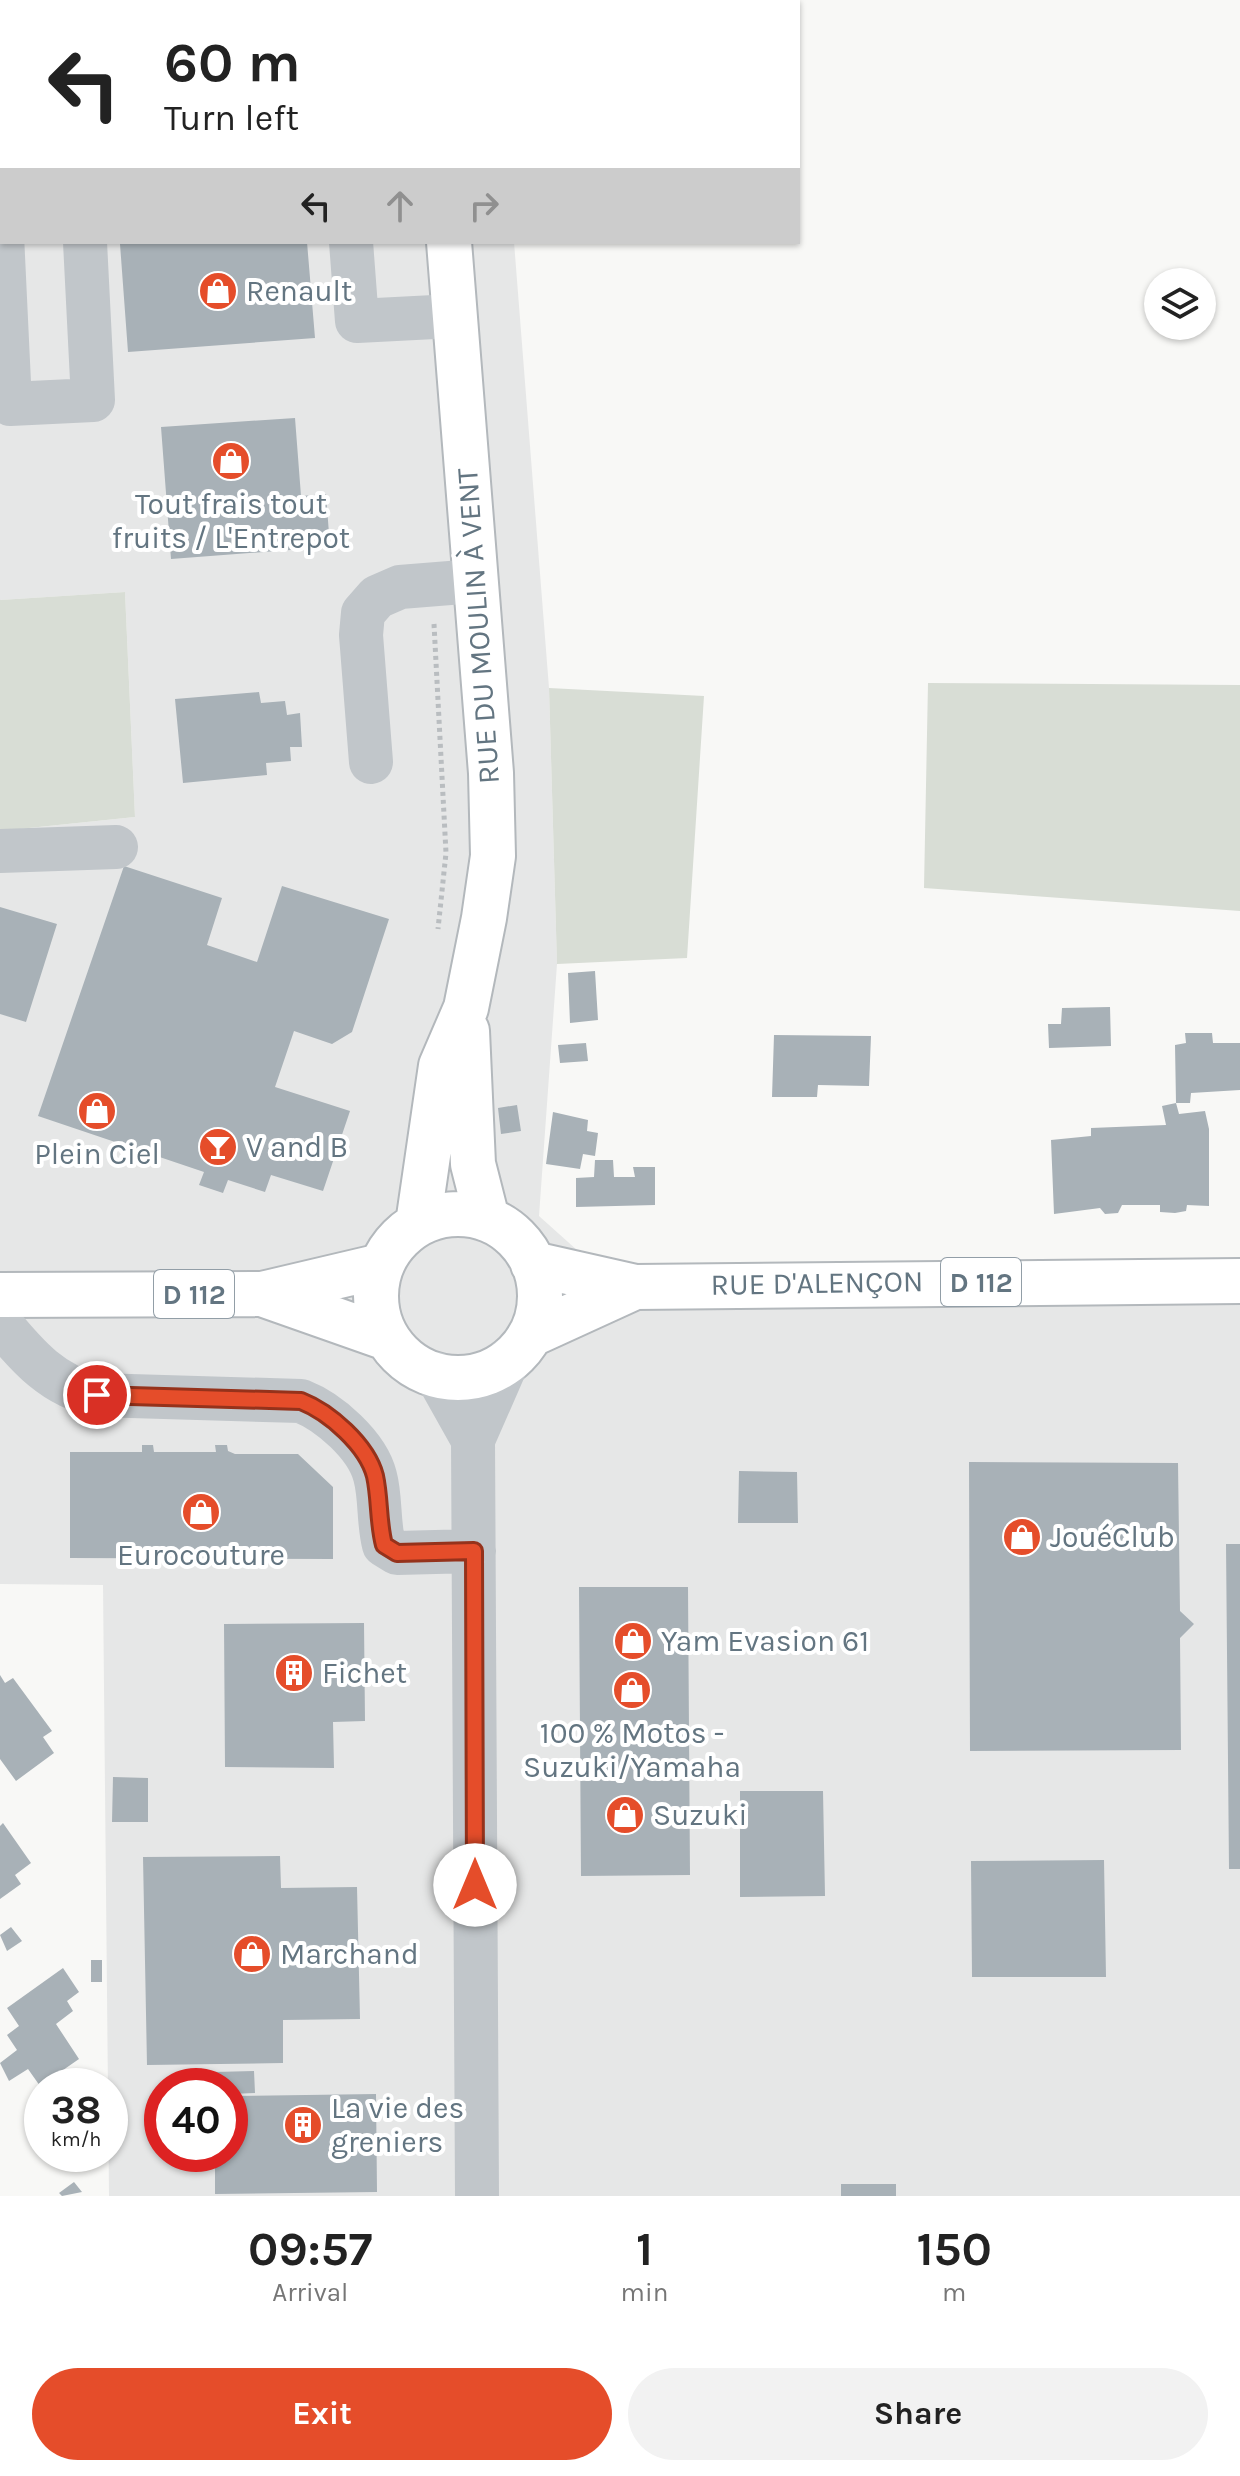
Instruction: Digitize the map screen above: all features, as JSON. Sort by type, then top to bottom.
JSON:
[{"type":"main road","name":"RUE DU MOULIN À VENT","points":[[449,244],[491,773],[493,856],[466,1008],[473,1164],[487,1219]]},
{"type":"main road","name":"RUE DU MOULIN À VENT","points":[[418,1224],[441,1066],[466,1008]]},
{"type":"main road","points":[[463,1214],[487,1219],[522,1245],[533,1264],[541,1289],[519,1347],[494,1370],[469,1377],[436,1374],[402,1357],[387,1338],[378,1317],[375,1290],[381,1266],[396,1242],[418,1224],[440,1216],[463,1214]]},
{"type":"main road","name":"RUE D'ALENÇON","points":[[533,1264],[635,1287],[1240,1281]]},
{"type":"main road","name":"D 112","points":[[2,1330],[262,1294],[381,1266]]},
{"type":"main road","name":"RUE D'ALENÇON","points":[[519,1347],[635,1287]]},
{"type":"main road","name":"D 112","points":[[262,1294],[387,1338]]},
{"type":"street","points":[[2,244],[10,404],[93,400],[85,244]]},
{"type":"street","points":[[351,244],[357,321],[454,316]]},
{"type":"street","points":[[371,762],[361,635],[363,613],[377,597],[388,592],[475,581]]},
{"type":"street","points":[[0,851],[116,847]]},
{"type":"street","points":[[2,1330],[35,1364],[75,1391],[97,1395],[301,1401],[318,1407],[367,1458],[375,1476],[384,1545],[397,1553],[474,1551]]},
{"type":"street","points":[[477,2196],[473,1440],[519,1347]]},
{"type":"street","points":[[436,1374],[473,1440]]},
{"type":"path","points":[[431,585],[446,853],[436,945]]},
{"type":"shaded area","points":[[0,244],[514,244],[549,688],[557,964],[539,1216],[616,1285],[1240,1279],[1240,2196],[109,2196],[109,2172],[128,2172],[128,2068],[108,2068],[103,1585],[0,1584],[0,831],[135,817],[125,592],[0,600]]},
{"type":"shaded area","points":[[125,592],[135,817],[0,831],[0,600]]},
{"type":"shaded area","points":[[928,683],[1240,685],[1240,911],[924,888]]},
{"type":"shaded area","points":[[549,688],[704,696],[687,958],[557,964]]},
{"type":"building","name":"Renault","points":[[120,244],[307,244],[315,338],[128,352]]},
{"type":"building","name":"Tout frais tout fruits / L'Entrepot","points":[[295,418],[301,496],[326,494],[330,547],[171,559],[161,427]]},
{"type":"building","points":[[259,692],[261,703],[285,701],[287,715],[300,713],[302,747],[290,747],[291,761],[266,763],[267,775],[183,783],[175,699]]},
{"type":"building","points":[[124,866],[222,898],[207,945],[257,962],[282,886],[389,919],[352,1032],[332,1044],[294,1031],[275,1087],[350,1111],[323,1191],[271,1175],[265,1192],[228,1180],[223,1193],[199,1185],[204,1172],[38,1116]]},
{"type":"building","points":[[0,907],[57,924],[26,1022],[0,1014]]},
{"type":"building","points":[[595,971],[598,1020],[570,1023],[568,973]]},
{"type":"building","points":[[1110,1007],[1111,1046],[1049,1048],[1048,1024],[1061,1024],[1062,1008]]},
{"type":"building","points":[[1185,1033],[1212,1033],[1213,1043],[1240,1043],[1240,1090],[1191,1093],[1190,1103],[1176,1103],[1175,1045],[1186,1043]]},
{"type":"building","points":[[774,1035],[871,1036],[869,1086],[818,1085],[817,1097],[772,1097]]},
{"type":"building","points":[[586,1043],[588,1061],[560,1063],[558,1045]]},
{"type":"building","points":[[1176,1103],[1179,1114],[1205,1111],[1209,1129],[1209,1206],[1187,1205],[1186,1211],[1175,1213],[1160,1212],[1160,1205],[1122,1205],[1118,1213],[1105,1214],[1100,1208],[1054,1214],[1051,1140],[1091,1136],[1091,1128],[1166,1125],[1162,1106]]},
{"type":"building","points":[[517,1105],[521,1131],[501,1134],[498,1108]]},
{"type":"building","points":[[553,1112],[588,1120],[587,1131],[598,1133],[595,1156],[583,1154],[580,1169],[546,1164]]},
{"type":"building","points":[[595,1160],[613,1160],[614,1177],[635,1177],[633,1167],[655,1167],[655,1205],[576,1207],[576,1178],[594,1177]]},
{"type":"building","name":"Eurocouture","points":[[142,1445],[153,1445],[154,1452],[216,1452],[215,1445],[227,1445],[228,1451],[235,1454],[298,1454],[333,1487],[333,1559],[70,1558],[70,1452],[142,1452]]},
{"type":"building","name":"JouéClub","points":[[969,1462],[1178,1463],[1180,1611],[1194,1624],[1180,1638],[1181,1750],[970,1751]]},
{"type":"building","points":[[739,1471],[797,1472],[798,1523],[738,1523]]},
{"type":"building","points":[[1226,1544],[1240,1544],[1240,1869],[1229,1869]]},
{"type":"building","points":[[579,1587],[688,1587],[690,1875],[581,1876]]},
{"type":"building","name":"Fichet","points":[[364,1623],[365,1721],[333,1722],[334,1768],[225,1767],[224,1624]]},
{"type":"building","points":[[0,1675],[5,1683],[13,1678],[52,1731],[43,1737],[54,1753],[16,1781],[0,1759]]},
{"type":"building","points":[[113,1777],[148,1778],[148,1822],[112,1822]]},
{"type":"building","points":[[740,1791],[823,1791],[825,1896],[740,1897]]},
{"type":"building","points":[[3,1823],[31,1863],[15,1875],[21,1884],[0,1899],[0,1826]]},
{"type":"building","name":"Marchand","points":[[280,1856],[281,1888],[357,1887],[360,2019],[283,2020],[283,2063],[147,2065],[143,1857]]},
{"type":"building","points":[[1104,1860],[1106,1977],[972,1977],[971,1861]]},
{"type":"building","points":[[11,1927],[22,1941],[7,1951],[0,1935]]},
{"type":"building","points":[[91,1960],[102,1960],[102,1982],[91,1982]]},
{"type":"building","points":[[63,1968],[79,1992],[67,2001],[73,2011],[56,2024],[79,2059],[66,2068],[24,2068],[24,2072],[9,2081],[0,2063],[17,2050],[7,2035],[19,2026],[7,2008]]},
{"type":"building","points":[[248,2071],[254,2071],[255,2093],[248,2093]]},
{"type":"building","name":"La vie des greniers","points":[[376,2094],[377,2192],[215,2194],[215,2172],[248,2172],[248,2096]]},
{"type":"building","points":[[74,2182],[82,2192],[62,2196],[59,2193]]},
{"type":"building","points":[[841,2184],[896,2184],[896,2196],[841,2196]]},
{"type":"place","name":"Renault","points":[[218,291]]},
{"type":"place","name":"Tout frais tout fruits / L'Entrepot","points":[[231,461]]},
{"type":"place","name":"Plein Ciel","points":[[97,1111]]},
{"type":"place","name":"V and B","points":[[218,1147]]},
{"type":"place","name":"Eurocouture","points":[[201,1512]]},
{"type":"place","name":"JouéClub","points":[[1022,1537]]},
{"type":"place","name":"Yam Evasion 61","points":[[633,1641]]},
{"type":"place","name":"Fichet","points":[[294,1673]]},
{"type":"place","name":"100 % Motos - Suzuki/Yamaha","points":[[632,1690]]},
{"type":"place","name":"Suzuki","points":[[625,1815]]},
{"type":"place","name":"Marchand","points":[[252,1954]]},
{"type":"place","name":"La vie des greniers","points":[[303,2125]]},
{"type":"route","points":[[97,1395],[301,1401],[318,1407],[367,1458],[375,1476],[379,1528],[384,1545],[397,1553],[474,1551],[475,1885]]}]
